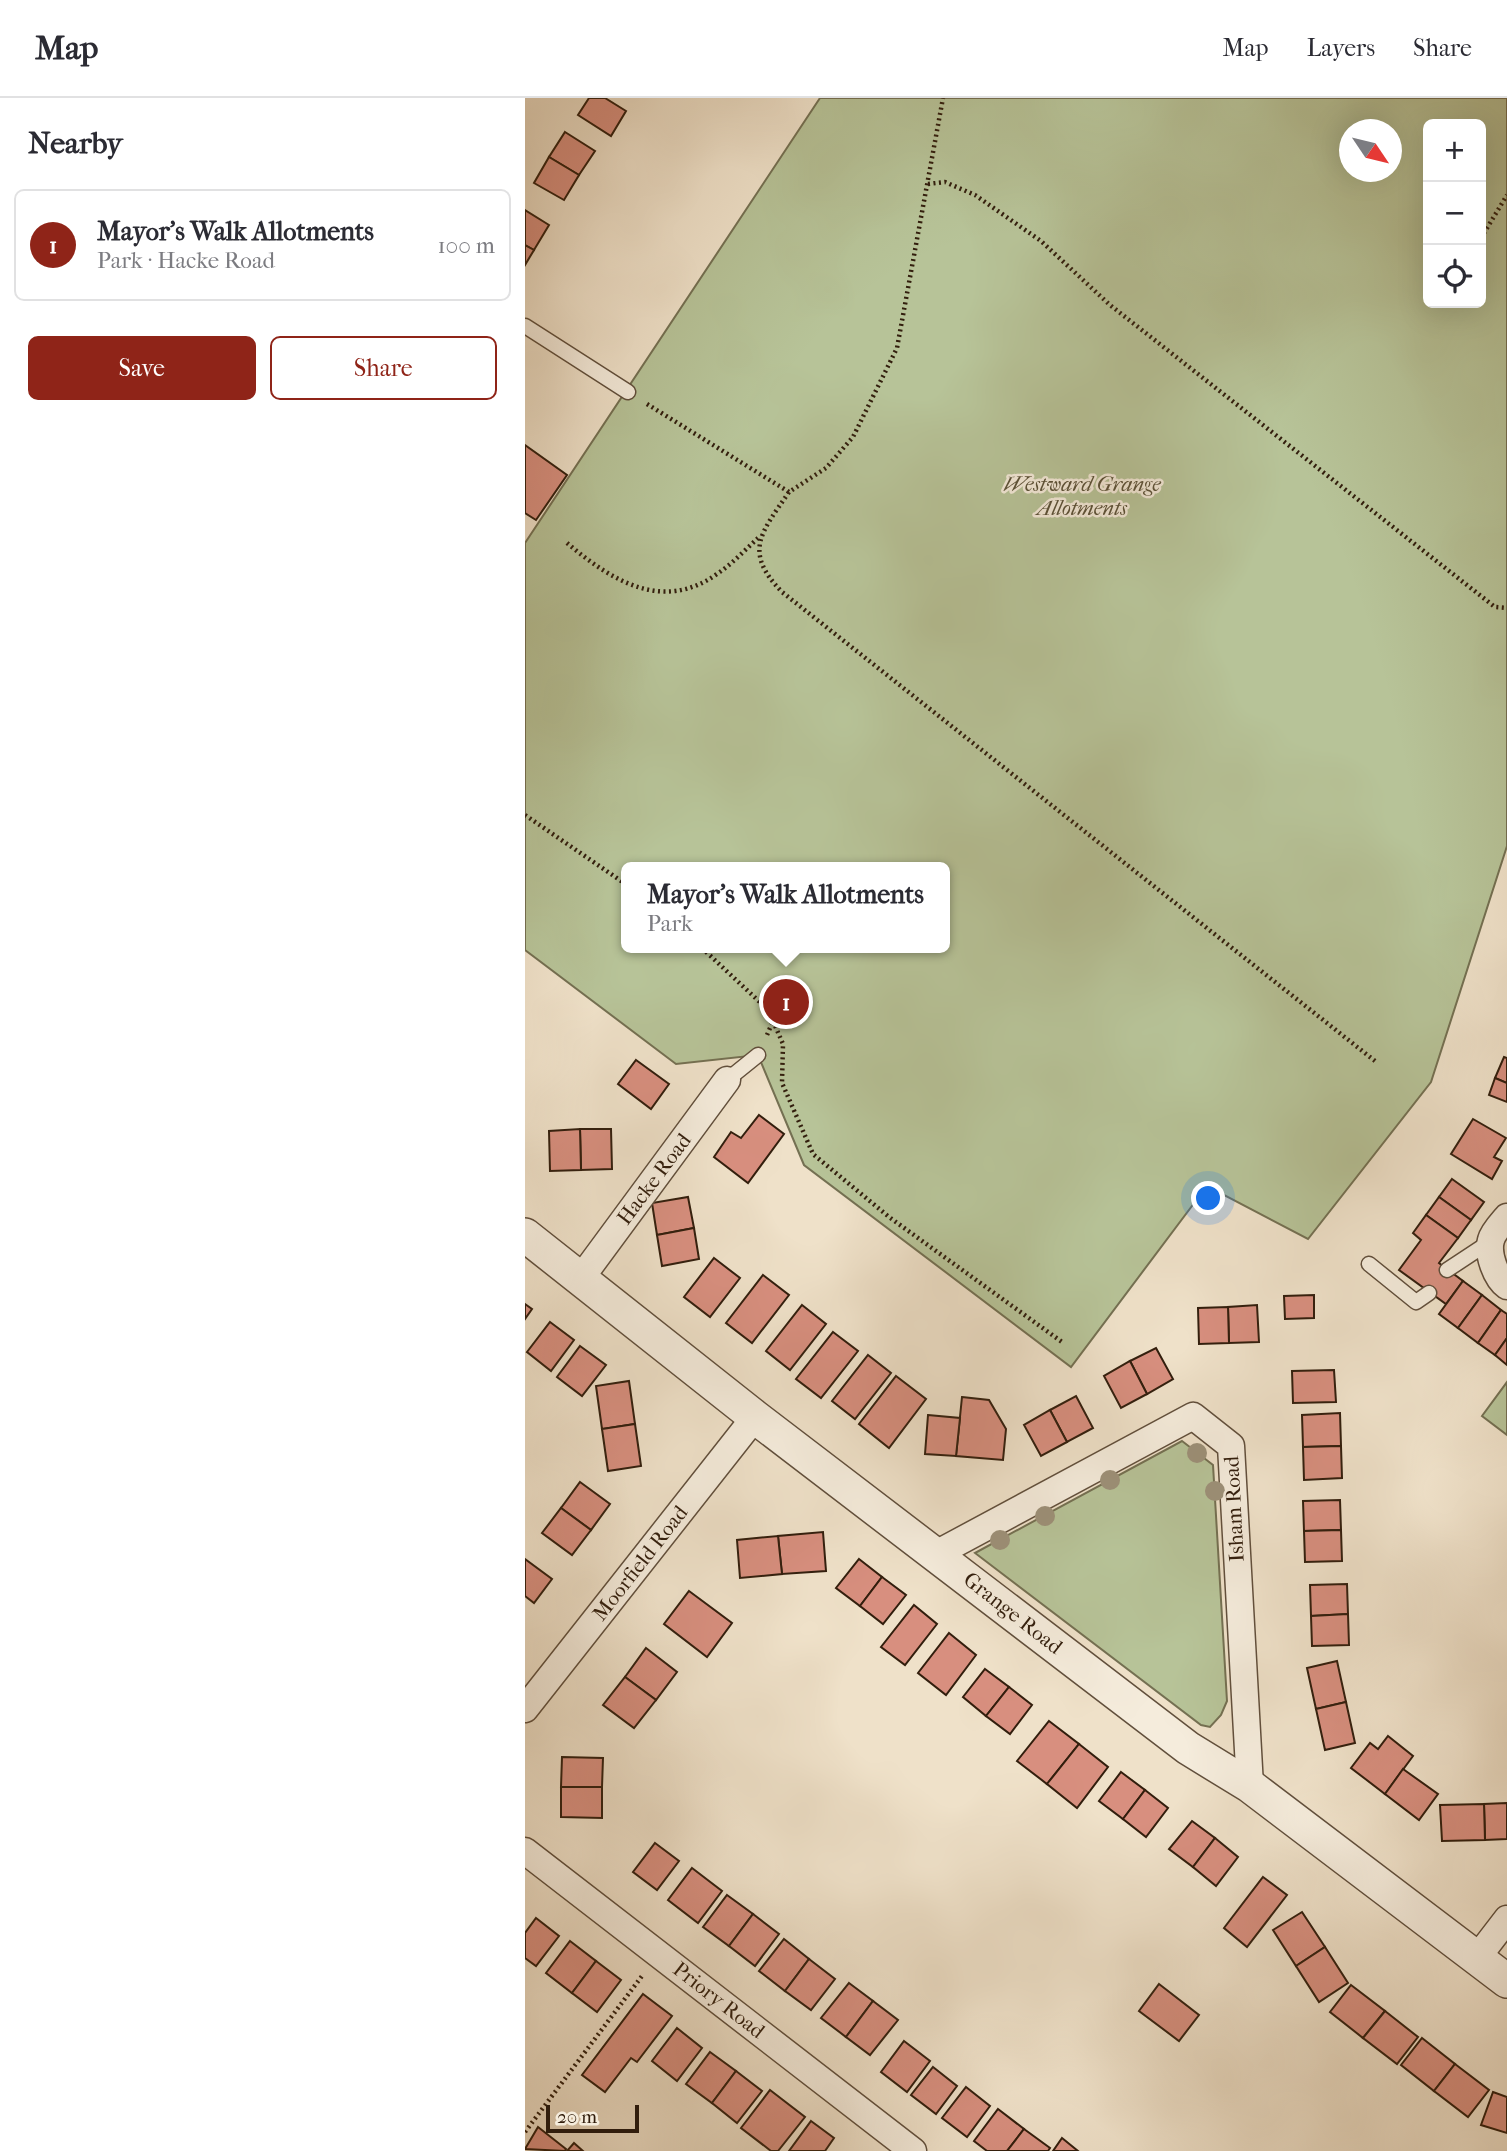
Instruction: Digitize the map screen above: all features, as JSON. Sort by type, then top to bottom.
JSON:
[{"type":"street","name":"Hacke Road","points":[[581,1278],[727,1080]]},
{"type":"street","points":[[1507,1217],[1491,1241],[1492,1263],[1501,1282],[1507,1286]]},
{"type":"street","name":"Grange Road","points":[[525,1235],[755,1416],[1188,1748],[1250,1786],[1507,1981]]},
{"type":"street","name":"Moorfield Road","points":[[525,1709],[755,1416]]},
{"type":"street","name":"Isham Road","points":[[936,1554],[1193,1416],[1231,1446],[1250,1786]]},
{"type":"street","name":"Priory Road","points":[[525,1851],[913,2151]]},
{"type":"street","points":[[1477,1958],[1507,1919]]},
{"type":"lane","points":[[525,326],[628,392]]},
{"type":"lane","points":[[727,1080],[758,1055]]},
{"type":"lane","points":[[1447,1270],[1491,1241]]},
{"type":"lane","points":[[1369,1264],[1416,1302],[1429,1293]]},
{"type":"path","points":[[566,543],[624,584],[670,594],[716,575],[759,537],[789,492],[826,468],[853,437],[897,348],[943,98]]},
{"type":"path","points":[[928,184],[945,182],[975,195],[1041,241],[1110,305],[1195,372],[1495,607],[1507,608]]},
{"type":"path","points":[[1486,230],[1507,195]]},
{"type":"path","points":[[628,392],[789,492]]},
{"type":"path","points":[[759,537],[759,555],[764,574],[782,592],[1375,1061]]},
{"type":"path","points":[[525,815],[621,881]]},
{"type":"path","points":[[707,953],[764,1006],[773,1021],[783,1044],[782,1083],[813,1154],[889,1217],[1062,1342]]},
{"type":"path","points":[[758,1055],[773,1021]]},
{"type":"path","points":[[525,2132],[658,1953]]},
{"type":"green space","name":"Westward Grange Allotments","points":[[820,98],[1507,98],[1507,846],[1431,1082],[1308,1239],[1207,1186],[1071,1367],[804,1165],[758,1055],[676,1064],[525,950],[525,543]]},
{"type":"green space","points":[[1507,1382],[1507,1435],[1482,1416]]},
{"type":"green space","points":[[1182,1441],[1213,1465],[1227,1701],[1221,1715],[1210,1727],[1201,1725],[975,1553]]},
{"type":"building","points":[[589,98],[605,98],[626,111],[611,136],[578,115]]},
{"type":"building","points":[[565,132],[595,151],[579,175],[549,157]]},
{"type":"building","points":[[549,157],[579,175],[564,200],[534,183]]},
{"type":"building","points":[[525,210],[549,225],[534,250],[525,245]]},
{"type":"building","points":[[525,245],[534,250],[525,265]]},
{"type":"building","points":[[525,445],[567,475],[536,520],[525,513]]},
{"type":"building","points":[[1504,1057],[1507,1058],[1507,1083],[1495,1078]]},
{"type":"building","points":[[636,1060],[669,1084],[651,1109],[618,1084]]},
{"type":"building","points":[[1495,1078],[1507,1083],[1507,1102],[1489,1095]]},
{"type":"building","points":[[759,1115],[784,1134],[748,1183],[714,1157],[731,1132],[741,1138]]},
{"type":"building","points":[[1473,1119],[1506,1138],[1494,1157],[1502,1161],[1492,1179],[1451,1154]]},
{"type":"building","points":[[580,1129],[611,1129],[612,1169],[581,1170]]},
{"type":"building","points":[[580,1129],[581,1170],[550,1171],[549,1131]]},
{"type":"building","points":[[1452,1179],[1484,1202],[1471,1220],[1439,1197]]},
{"type":"building","points":[[688,1197],[694,1228],[657,1235],[652,1203]]},
{"type":"building","points":[[1439,1197],[1471,1220],[1458,1238],[1426,1215]]},
{"type":"building","points":[[1426,1215],[1458,1238],[1439,1263],[1463,1281],[1446,1304],[1399,1270],[1421,1240],[1413,1233]]},
{"type":"building","points":[[694,1228],[699,1259],[662,1266],[657,1235]]},
{"type":"building","points":[[714,1258],[740,1278],[710,1317],[684,1297]]},
{"type":"building","points":[[763,1275],[789,1295],[752,1343],[726,1323]]},
{"type":"building","points":[[1463,1281],[1482,1295],[1458,1328],[1439,1314]]},
{"type":"building","points":[[1314,1295],[1314,1318],[1285,1319],[1284,1296]]},
{"type":"building","points":[[1482,1295],[1501,1310],[1478,1343],[1458,1328]]},
{"type":"building","points":[[525,1304],[532,1309],[525,1319]]},
{"type":"building","points":[[802,1305],[826,1324],[790,1370],[766,1351]]},
{"type":"building","points":[[1257,1305],[1259,1342],[1229,1343],[1228,1307]]},
{"type":"building","points":[[1228,1307],[1229,1343],[1199,1344],[1198,1308]]},
{"type":"building","points":[[1501,1310],[1507,1314],[1507,1338],[1495,1355],[1478,1343]]},
{"type":"building","points":[[550,1322],[574,1340],[551,1371],[527,1352]]},
{"type":"building","points":[[833,1332],[858,1351],[821,1398],[796,1379]]},
{"type":"building","points":[[1507,1338],[1507,1365],[1495,1355]]},
{"type":"building","points":[[580,1346],[606,1365],[582,1396],[557,1377]]},
{"type":"building","points":[[1156,1348],[1173,1379],[1147,1394],[1130,1361]]},
{"type":"building","points":[[868,1355],[891,1373],[855,1419],[832,1401]]},
{"type":"building","points":[[1130,1361],[1147,1394],[1121,1408],[1104,1376]]},
{"type":"building","points":[[1334,1370],[1336,1402],[1293,1403],[1292,1371]]},
{"type":"building","points":[[896,1376],[926,1399],[889,1448],[859,1424]]},
{"type":"building","points":[[629,1381],[635,1424],[602,1429],[596,1386]]},
{"type":"building","points":[[1076,1396],[1093,1428],[1067,1442],[1050,1410]]},
{"type":"building","points":[[962,1397],[989,1400],[1006,1429],[1003,1460],[956,1456]]},
{"type":"building","points":[[1050,1410],[1067,1442],[1041,1456],[1024,1425]]},
{"type":"building","points":[[1340,1413],[1341,1446],[1303,1447],[1302,1415]]},
{"type":"building","points":[[928,1415],[960,1418],[956,1456],[925,1454]]},
{"type":"building","points":[[635,1424],[641,1466],[608,1471],[602,1429]]},
{"type":"building","points":[[1341,1446],[1342,1478],[1304,1480],[1303,1447]]},
{"type":"building","points":[[580,1482],[610,1504],[591,1530],[561,1508]]},
{"type":"building","points":[[1340,1500],[1341,1530],[1304,1531],[1303,1501]]},
{"type":"building","points":[[561,1508],[591,1530],[572,1555],[542,1533]]},
{"type":"building","points":[[1341,1530],[1342,1561],[1305,1562],[1304,1531]]},
{"type":"building","points":[[823,1532],[826,1571],[782,1574],[778,1536]]},
{"type":"building","points":[[778,1536],[782,1574],[740,1578],[737,1540]]},
{"type":"building","points":[[525,1559],[552,1579],[534,1603],[525,1596]]},
{"type":"building","points":[[859,1559],[882,1577],[860,1606],[836,1588]]},
{"type":"building","points":[[882,1577],[906,1595],[883,1624],[860,1606]]},
{"type":"building","points":[[1347,1584],[1348,1614],[1311,1616],[1310,1585]]},
{"type":"building","points":[[689,1591],[732,1623],[707,1657],[664,1624]]},
{"type":"building","points":[[914,1605],[937,1624],[905,1665],[881,1647]]},
{"type":"building","points":[[1348,1614],[1349,1645],[1312,1646],[1311,1616]]},
{"type":"building","points":[[949,1633],[976,1655],[946,1695],[918,1673]]},
{"type":"building","points":[[646,1648],[677,1672],[656,1700],[625,1677]]},
{"type":"building","points":[[1337,1661],[1346,1702],[1316,1709],[1307,1668]]},
{"type":"building","points":[[985,1669],[1009,1687],[986,1716],[963,1697]]},
{"type":"building","points":[[625,1677],[656,1700],[634,1728],[603,1705]]},
{"type":"building","points":[[1009,1687],[1032,1705],[1010,1734],[986,1716]]},
{"type":"building","points":[[1346,1702],[1355,1743],[1325,1750],[1316,1709]]},
{"type":"building","points":[[1049,1721],[1079,1744],[1047,1784],[1017,1761]]},
{"type":"building","points":[[1388,1736],[1413,1756],[1385,1794],[1351,1768],[1370,1743],[1378,1749]]},
{"type":"building","points":[[1079,1744],[1108,1767],[1077,1808],[1047,1784]]},
{"type":"building","points":[[562,1757],[603,1758],[602,1787],[561,1787]]},
{"type":"building","points":[[1403,1769],[1438,1794],[1419,1820],[1385,1794]]},
{"type":"building","points":[[1121,1772],[1145,1790],[1123,1819],[1099,1801]]},
{"type":"building","points":[[561,1787],[602,1787],[602,1818],[561,1817]]},
{"type":"building","points":[[1145,1790],[1168,1808],[1146,1837],[1123,1819]]},
{"type":"building","points":[[1507,1803],[1507,1839],[1485,1840],[1484,1804]]},
{"type":"building","points":[[1484,1804],[1485,1840],[1442,1841],[1440,1805]]},
{"type":"building","points":[[1192,1821],[1215,1838],[1193,1867],[1169,1849]]},
{"type":"building","points":[[1215,1838],[1238,1857],[1216,1886],[1193,1867]]},
{"type":"building","points":[[655,1843],[679,1861],[657,1890],[633,1872]]},
{"type":"building","points":[[692,1868],[722,1891],[698,1923],[668,1900]]},
{"type":"building","points":[[1263,1877],[1287,1895],[1247,1947],[1224,1928]]},
{"type":"building","points":[[727,1895],[753,1914],[729,1946],[703,1927]]},
{"type":"building","points":[[1302,1912],[1325,1947],[1296,1966],[1273,1930]]},
{"type":"building","points":[[753,1914],[779,1934],[755,1966],[729,1946]]},
{"type":"building","points":[[536,1918],[559,1936],[536,1966],[525,1958],[525,1933]]},
{"type":"building","points":[[784,1939],[809,1959],[785,1991],[759,1971]]},
{"type":"building","points":[[570,1941],[596,1961],[572,1993],[546,1973]]},
{"type":"building","points":[[1325,1947],[1348,1983],[1319,2002],[1296,1966]]},
{"type":"building","points":[[809,1959],[835,1979],[811,2010],[785,1991]]},
{"type":"building","points":[[596,1961],[621,1980],[597,2012],[572,1993]]},
{"type":"building","points":[[849,1983],[873,2001],[846,2037],[821,2018]]},
{"type":"building","points":[[1159,1984],[1199,2015],[1179,2041],[1139,2011]]},
{"type":"building","points":[[1351,1985],[1385,2011],[1363,2038],[1330,2012]]},
{"type":"building","points":[[643,1994],[672,2016],[637,2062],[631,2058],[605,2092],[582,2075]]},
{"type":"building","points":[[873,2001],[898,2020],[870,2055],[846,2037]]},
{"type":"building","points":[[1385,2011],[1418,2037],[1397,2064],[1363,2038]]},
{"type":"building","points":[[677,2028],[702,2048],[677,2081],[652,2061]]},
{"type":"building","points":[[1422,2038],[1455,2064],[1434,2091],[1401,2065]]},
{"type":"building","points":[[904,2041],[930,2061],[907,2092],[881,2072]]},
{"type":"building","points":[[710,2052],[736,2071],[712,2103],[686,2084]]},
{"type":"building","points":[[1455,2064],[1489,2090],[1468,2117],[1434,2091]]},
{"type":"building","points":[[933,2067],[957,2086],[936,2114],[911,2095]]},
{"type":"building","points":[[736,2071],[762,2091],[737,2123],[712,2103]]},
{"type":"building","points":[[966,2087],[990,2106],[967,2137],[942,2118]]},
{"type":"building","points":[[770,2090],[805,2117],[778,2151],[771,2151],[741,2128]]},
{"type":"building","points":[[1493,2092],[1507,2097],[1507,2133],[1481,2125]]},
{"type":"building","points":[[998,2109],[1024,2129],[1007,2151],[987,2151],[974,2141]]},
{"type":"building","points":[[811,2121],[834,2138],[825,2151],[789,2151]]},
{"type":"building","points":[[538,2127],[566,2149],[565,2151],[525,2149]]},
{"type":"building","points":[[1024,2129],[1050,2148],[1048,2151],[1007,2151]]},
{"type":"building","points":[[1062,2138],[1078,2151],[1053,2151]]},
{"type":"building","points":[[574,2143],[583,2151],[567,2151]]},
{"type":"place","name":"Mayor's Walk Allotments","points":[[786,1002]]}]
